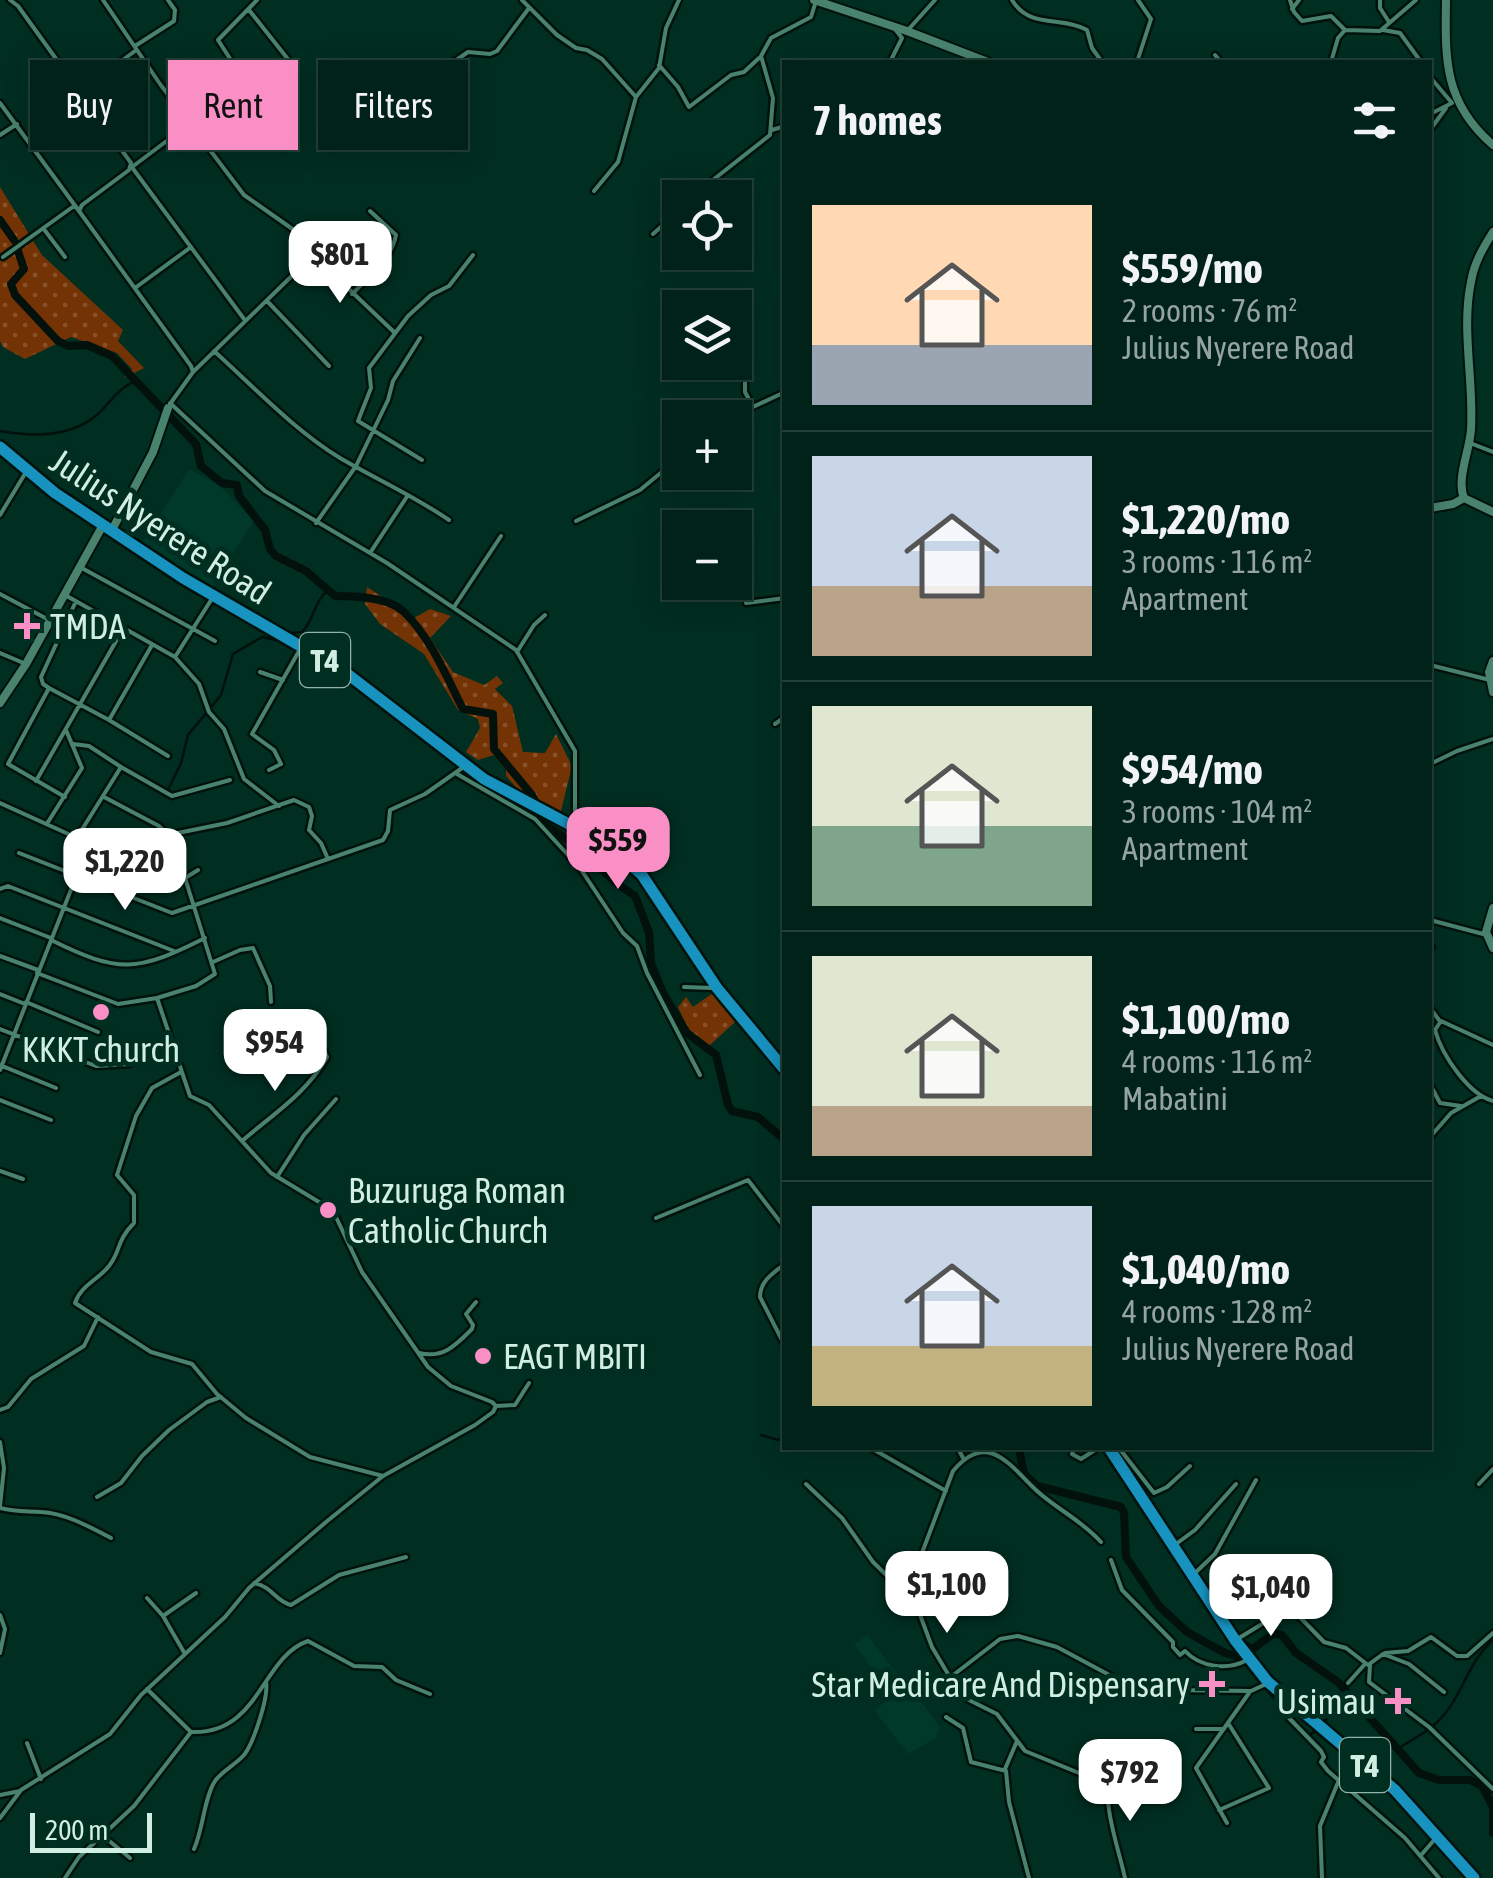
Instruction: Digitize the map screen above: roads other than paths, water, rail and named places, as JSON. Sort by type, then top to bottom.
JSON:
[{"type":"highway","name":"Julius Nyerere Road","points":[[0,447],[27,471],[213,597],[302,646],[369,689],[461,770],[610,846],[642,875],[717,988],[782,1066]]},
{"type":"highway","name":"T4","points":[[1116,1450],[1143,1489],[1173,1546],[1195,1572],[1245,1662],[1382,1779],[1474,1878]]},
{"type":"main road","points":[[815,0],[983,60]]},
{"type":"main road","points":[[1446,0],[1445,37],[1453,94],[1475,128],[1493,145]]},
{"type":"main road","points":[[1493,232],[1476,263],[1468,302],[1473,394],[1470,443],[1460,487],[1464,498],[1493,512]]},
{"type":"main road","points":[[0,703],[153,452],[169,405]]},
{"type":"main road","points":[[1432,508],[1464,498]]},
{"type":"main road","points":[[1493,661],[1489,672],[1493,692]]},
{"type":"main road","points":[[1493,908],[1487,936],[1493,948]]},
{"type":"street","points":[[10,0],[57,60]]},
{"type":"street","points":[[103,0],[168,93]]},
{"type":"street","points":[[121,60],[174,21],[175,10],[168,0]]},
{"type":"street","points":[[231,60],[218,40],[257,0]]},
{"type":"street","points":[[522,0],[556,34],[602,59],[636,97]]},
{"type":"street","points":[[594,192],[621,156],[636,97],[660,65],[666,28],[680,0]]},
{"type":"street","points":[[660,65],[689,107],[732,75],[744,72],[761,56],[771,38],[810,17],[815,0]]},
{"type":"street","points":[[907,31],[935,0]]},
{"type":"street","points":[[1012,0],[1022,13],[1033,18],[1086,30],[1101,60]]},
{"type":"street","points":[[1138,0],[1151,18],[1138,60]]},
{"type":"street","points":[[1290,0],[1305,22],[1330,16],[1345,30],[1400,33],[1419,60]]},
{"type":"street","points":[[1292,8],[1299,0]]},
{"type":"street","points":[[1380,0],[1380,8],[1389,22]]},
{"type":"street","points":[[1382,30],[1415,0]]},
{"type":"street","points":[[247,8],[289,60]]},
{"type":"street","points":[[456,60],[468,52],[487,54],[497,50],[529,8]]},
{"type":"street","points":[[891,60],[902,38],[892,26]]},
{"type":"street","points":[[1332,60],[1338,38],[1345,30]]},
{"type":"street","points":[[1214,55],[1219,60]]},
{"type":"street","points":[[710,180],[765,141],[772,130],[773,98],[761,56]]},
{"type":"street","points":[[1432,81],[1451,101],[1432,127]]},
{"type":"street","points":[[0,104],[30,143]]},
{"type":"street","points":[[1432,113],[1446,108]]},
{"type":"street","points":[[0,136],[16,124]]},
{"type":"street","points":[[772,130],[782,127]]},
{"type":"street","points":[[2,257],[82,205],[168,139]]},
{"type":"street","points":[[35,150],[192,372]]},
{"type":"street","points":[[121,150],[245,320]]},
{"type":"street","points":[[210,150],[244,195],[301,235],[310,253],[395,332]]},
{"type":"street","points":[[352,294],[396,241],[396,235],[370,211]]},
{"type":"street","points":[[653,234],[662,226]]},
{"type":"street","points":[[43,228],[65,258]]},
{"type":"street","points":[[136,288],[191,248]]},
{"type":"street","points":[[310,253],[192,372],[169,405],[256,484],[370,552],[510,644],[575,751],[575,826]]},
{"type":"street","points":[[422,460],[358,422],[371,388],[371,364],[395,332],[431,295],[449,286],[474,254]]},
{"type":"street","points":[[266,300],[329,366]]},
{"type":"street","points":[[316,522],[356,466],[392,381],[420,338]]},
{"type":"street","points":[[214,351],[290,422],[449,520]]},
{"type":"street","points":[[752,404],[782,393]]},
{"type":"street","points":[[1470,443],[1493,452]]},
{"type":"street","points":[[0,515],[27,471]]},
{"type":"street","points":[[576,521],[640,490],[662,472]]},
{"type":"street","points":[[370,552],[408,495]]},
{"type":"street","points":[[454,608],[501,536]]},
{"type":"street","points":[[80,566],[215,641]]},
{"type":"street","points":[[0,594],[51,621]]},
{"type":"street","points":[[65,595],[175,657],[199,684],[209,712],[224,729],[244,779],[280,806]]},
{"type":"street","points":[[175,657],[213,597]]},
{"type":"street","points":[[746,603],[782,598]]},
{"type":"street","points":[[76,602],[41,677],[43,684],[168,756]]},
{"type":"street","points":[[517,652],[534,625],[546,615]]},
{"type":"street","points":[[36,781],[123,628]]},
{"type":"street","points":[[109,720],[152,645]]},
{"type":"street","points":[[269,770],[281,764],[276,752],[252,734],[302,646]]},
{"type":"street","points":[[0,653],[26,664]]},
{"type":"street","points":[[1432,665],[1490,680]]},
{"type":"street","points":[[260,672],[282,680]]},
{"type":"street","points":[[49,688],[8,762],[65,797]]},
{"type":"street","points":[[774,724],[782,719]]},
{"type":"street","points":[[47,824],[82,766],[66,730]]},
{"type":"street","points":[[1432,763],[1493,740]]},
{"type":"street","points":[[73,744],[86,745],[172,796],[230,780]]},
{"type":"street","points":[[78,836],[121,767]]},
{"type":"street","points":[[19,853],[169,913],[383,840],[390,810],[461,770],[535,819],[580,868],[620,929],[636,946],[700,1075]]},
{"type":"street","points":[[104,797],[159,826],[168,835]]},
{"type":"street","points":[[0,803],[86,842],[116,842],[141,851],[154,847],[168,835],[227,822],[294,800],[310,807],[309,830],[322,843],[328,859]]},
{"type":"street","points":[[56,1088],[1,1067],[76,877],[86,842]]},
{"type":"street","points":[[0,956],[118,1004],[157,998],[212,978],[216,971],[214,962],[185,878],[198,870]]},
{"type":"street","points":[[0,889],[8,886],[174,951]]},
{"type":"street","points":[[0,918],[92,958],[124,967],[148,962],[205,938]]},
{"type":"street","points":[[1432,921],[1487,936]]},
{"type":"street","points":[[214,962],[252,948],[270,986],[271,1002]]},
{"type":"street","points":[[684,987],[717,988]]},
{"type":"street","points":[[0,994],[98,1032]]},
{"type":"street","points":[[157,998],[190,1096],[209,1105],[277,1178],[324,1205],[341,1223],[362,1272],[440,1380],[496,1406]]},
{"type":"street","points":[[1432,1011],[1439,1021],[1493,1044]]},
{"type":"street","points":[[1439,1021],[1434,1032],[1449,1062],[1481,1096],[1493,1101]]},
{"type":"street","points":[[0,1029],[96,1066],[130,1064]]},
{"type":"street","points":[[241,1142],[311,1082],[328,1057],[319,1041]]},
{"type":"street","points":[[181,1072],[152,1088],[136,1116],[117,1175],[134,1195],[134,1223],[122,1234],[113,1262],[83,1288],[75,1301],[80,1308],[152,1352],[192,1364],[220,1397],[255,1424],[316,1460],[383,1476]]},
{"type":"street","points":[[1432,1086],[1433,1096],[1444,1104],[1462,1106]]},
{"type":"street","points":[[1432,1134],[1462,1106],[1481,1096]]},
{"type":"street","points":[[277,1178],[308,1129],[336,1099]]},
{"type":"street","points":[[0,1100],[50,1120]]},
{"type":"street","points":[[0,1172],[22,1179]]},
{"type":"street","points":[[656,1218],[750,1180],[782,1224]]},
{"type":"street","points":[[782,1266],[764,1280],[760,1297],[782,1340]]},
{"type":"street","points":[[419,1353],[433,1356],[448,1352],[454,1342],[472,1329],[466,1314],[476,1302]]},
{"type":"street","points":[[0,1410],[8,1407],[31,1379],[84,1346],[98,1317]]},
{"type":"street","points":[[0,1795],[41,1779],[110,1734],[148,1689],[225,1617],[254,1583],[383,1476],[475,1425],[496,1406],[515,1405],[529,1383]]},
{"type":"street","points":[[98,1497],[121,1483],[151,1446],[180,1422],[220,1397]]},
{"type":"street","points":[[0,1442],[4,1468],[0,1507],[18,1513],[45,1512],[84,1523],[111,1538]]},
{"type":"street","points":[[874,1450],[946,1491]]},
{"type":"street","points":[[959,1450],[964,1460]]},
{"type":"street","points":[[994,1450],[1026,1476],[1035,1490],[1080,1520],[1101,1542]]},
{"type":"street","points":[[1073,1450],[1072,1454],[1082,1460],[1095,1450]]},
{"type":"street","points":[[903,1590],[914,1574],[953,1472],[964,1460],[979,1453],[997,1454]]},
{"type":"street","points":[[1143,1489],[1161,1492],[1190,1466]]},
{"type":"street","points":[[1479,1484],[1493,1469]]},
{"type":"street","points":[[1195,1572],[1216,1554],[1256,1480]]},
{"type":"street","points":[[806,1484],[842,1518],[873,1562],[916,1604],[932,1646],[960,1696],[992,1711],[1025,1751],[1043,1759],[1099,1781],[1137,1767]]},
{"type":"street","points":[[1173,1546],[1195,1530],[1236,1484]]},
{"type":"street","points":[[254,1583],[269,1588],[291,1605],[339,1576],[406,1557]]},
{"type":"street","points":[[1112,1560],[1122,1590],[1173,1642],[1180,1655],[1184,1651],[1203,1664],[1245,1662]]},
{"type":"street","points":[[1275,1584],[1290,1607],[1324,1642],[1346,1648],[1368,1664]]},
{"type":"street","points":[[163,1616],[196,1594]]},
{"type":"street","points":[[147,1598],[163,1616],[185,1654]]},
{"type":"street","points":[[1235,1640],[1290,1607]]},
{"type":"street","points":[[0,1615],[4,1629],[0,1653]]},
{"type":"street","points":[[1348,1683],[1385,1654],[1408,1651],[1431,1637],[1457,1656],[1467,1656],[1493,1633]]},
{"type":"street","points":[[952,1676],[1000,1639],[1018,1636],[1057,1646],[1115,1678],[1135,1684],[1186,1692],[1251,1691]]},
{"type":"street","points":[[148,1689],[191,1732],[212,1732],[231,1723],[295,1648],[308,1641],[354,1666],[382,1667],[396,1680],[430,1694]]},
{"type":"street","points":[[1385,1654],[1409,1664],[1444,1692]]},
{"type":"street","points":[[1368,1664],[1369,1682]]},
{"type":"street","points":[[1354,1676],[1369,1682],[1429,1727],[1493,1790]]},
{"type":"street","points":[[194,1850],[213,1784],[253,1742],[259,1715],[267,1702],[266,1682]]},
{"type":"street","points":[[1227,1823],[1196,1768],[1251,1691],[1268,1682]]},
{"type":"street","points":[[946,1717],[963,1728],[973,1764],[1005,1769]]},
{"type":"street","points":[[1288,1717],[1324,1757],[1323,1766],[1421,1855],[1439,1878]]},
{"type":"street","points":[[1196,1729],[1226,1726]]},
{"type":"street","points":[[1219,1810],[1269,1786],[1226,1726]]},
{"type":"street","points":[[65,1878],[76,1860],[134,1806],[191,1732]]},
{"type":"street","points":[[1017,1741],[1005,1769],[1009,1802],[1029,1878]]},
{"type":"street","points":[[27,1743],[41,1779]]},
{"type":"street","points":[[1108,1779],[1109,1804],[1125,1878]]},
{"type":"street","points":[[1322,1878],[1320,1826],[1339,1780]]},
{"type":"street","points":[[0,1818],[20,1790]]},
{"type":"street","points":[[102,1835],[130,1858]]},
{"type":"street","points":[[1421,1855],[1438,1835]]},
{"type":"waterway","points":[[0,220],[14,240]]},
{"type":"waterway","points":[[18,251],[24,269],[11,284],[15,295],[58,341],[68,346],[87,345],[112,356],[196,444],[201,466],[222,483],[237,485],[239,496],[265,530],[276,556],[306,571],[335,596],[390,603],[414,622],[463,709],[493,714],[494,749],[532,795],[547,826],[580,848],[635,896],[649,932],[651,963],[663,993],[687,1033],[716,1055],[732,1111],[758,1117],[782,1137]]},
{"type":"waterway","points":[[0,431],[39,434],[77,427],[134,382]]},
{"type":"waterway","points":[[291,633],[302,632],[328,590]]},
{"type":"waterway","points":[[168,790],[188,735],[221,695],[233,654],[262,637],[280,641]]},
{"type":"waterway","points":[[761,1435],[778,1440],[782,1437]]},
{"type":"waterway","points":[[1019,1450],[1024,1474],[1037,1486],[1121,1507],[1126,1557],[1159,1606],[1187,1632],[1240,1657]]},
{"type":"waterway","points":[[1180,1546],[1207,1586]]},
{"type":"waterway","points":[[1172,1554],[1185,1574]]},
{"type":"waterway","points":[[1195,1589],[1226,1636]]},
{"type":"waterway","points":[[1216,1601],[1222,1609]]},
{"type":"waterway","points":[[1224,1613],[1226,1617]]},
{"type":"waterway","points":[[1236,1631],[1239,1635]]},
{"type":"waterway","points":[[1250,1651],[1274,1633],[1282,1635],[1296,1653],[1338,1682],[1419,1773],[1439,1780],[1470,1780],[1482,1786],[1493,1807]]},
{"type":"waterway","points":[[1242,1639],[1254,1648]]},
{"type":"waterway","points":[[1432,1727],[1451,1706],[1476,1661],[1493,1640]]},
{"type":"waterway","points":[[1233,1647],[1237,1657]]},
{"type":"waterway","points":[[1239,1657],[1261,1684]]},
{"type":"waterway","points":[[1265,1688],[1290,1717]]},
{"type":"waterway","points":[[1325,1721],[1347,1694]]},
{"type":"waterway","points":[[1303,1729],[1310,1735],[1315,1731],[1358,1766]]},
{"type":"waterway","points":[[1399,1748],[1428,1730]]},
{"type":"waterway","points":[[1493,1811],[1493,1833]]},
{"type":"place","name":"TMDA","points":[[27,626]]},
{"type":"place","name":"KKKT church","points":[[101,1012]]},
{"type":"place","name":"Buzuruga Roman Catholic Church","points":[[328,1210]]},
{"type":"place","name":"EAGT MBITI","points":[[483,1356]]},
{"type":"place","name":"Star Medicare And Dispensary","points":[[1212,1684]]},
{"type":"place","name":"Usimau","points":[[1398,1701]]}]
